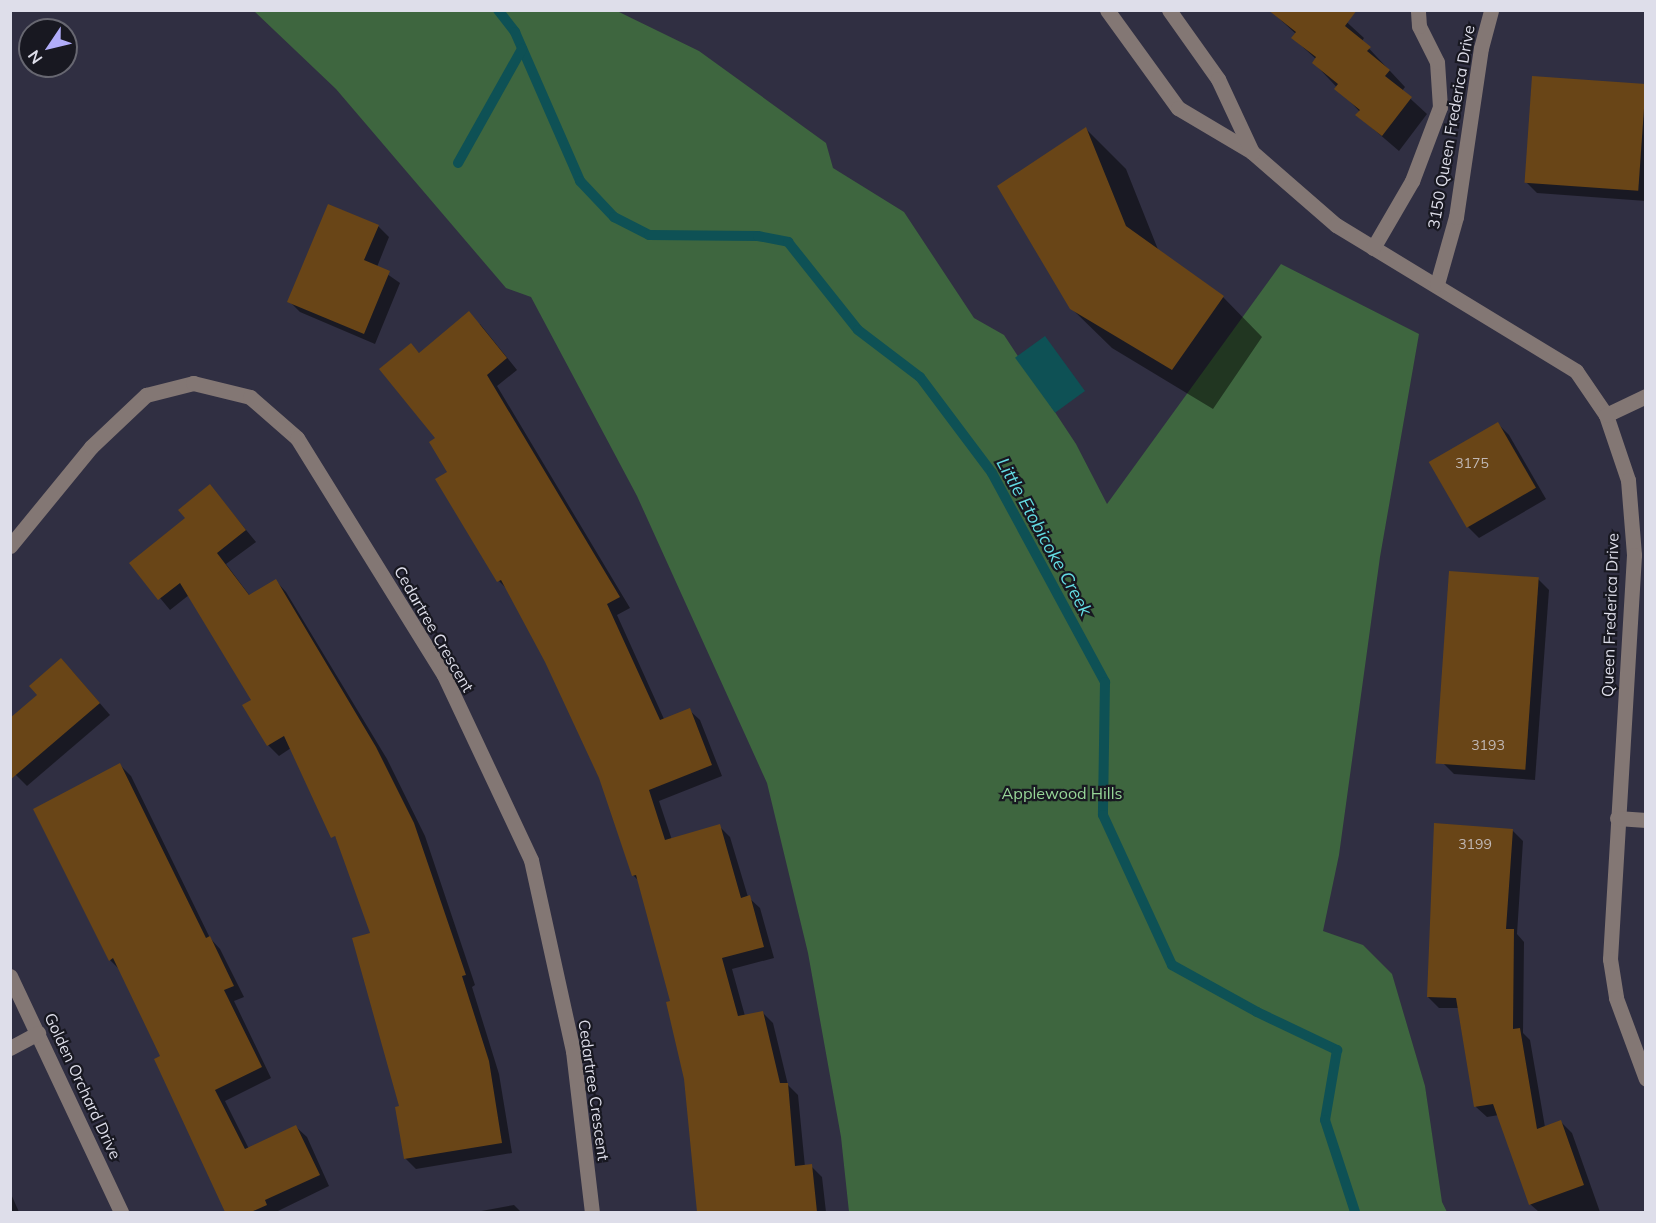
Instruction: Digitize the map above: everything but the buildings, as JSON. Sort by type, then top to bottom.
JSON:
[{"type":"street","name":"Queen Frederica Drive","points":[[1107,10],[1178,108],[1252,152],[1336,225],[1437,284],[1576,371],[1606,415],[1628,480],[1634,555],[1610,959],[1616,998],[1646,1079]]},
{"type":"street","name":"Queen Frederica Drive","points":[[1168,10],[1218,79],[1252,152]]},
{"type":"street","points":[[1373,248],[1412,181],[1440,107],[1437,62],[1419,26],[1419,10]]},
{"type":"street","name":"3150 Queen Frederica Drive","points":[[1437,284],[1456,217],[1481,48],[1491,10]]},
{"type":"street","name":"Cedartree Crescent","points":[[10,546],[91,447],[146,395],[193,383],[250,397],[297,438],[444,675],[531,860],[573,1051],[592,1212]]},
{"type":"street","points":[[1606,415],[1646,396]]},
{"type":"street","points":[[1617,818],[1646,820]]},
{"type":"street","name":"Golden Orchard Drive","points":[[10,976],[121,1212]]},
{"type":"street","points":[[10,1048],[38,1033]]},
{"type":"green space","name":"Applewood Hills","points":[[254,11],[617,11],[699,51],[826,143],[833,168],[904,212],[974,318],[1004,335],[1076,444],[1107,504],[1281,264],[1419,334],[1380,557],[1339,855],[1323,931],[1363,945],[1392,974],[1425,1086],[1442,1202],[1447,1212],[849,1212],[841,1137],[808,953],[767,783],[637,496],[531,297],[506,288],[336,89]]},
{"type":"shaded area","points":[[1045,336],[1085,391],[1055,413],[1015,358]]},
{"type":"waterway","name":"Little Etobicoke Creek","points":[[498,10],[515,32],[580,181],[614,217],[649,235],[758,236],[788,242],[858,330],[920,377],[992,473],[1105,682],[1103,815],[1172,965],[1257,1012],[1337,1050],[1325,1120],[1355,1212]]},
{"type":"waterway","points":[[458,163],[522,49]]}]
